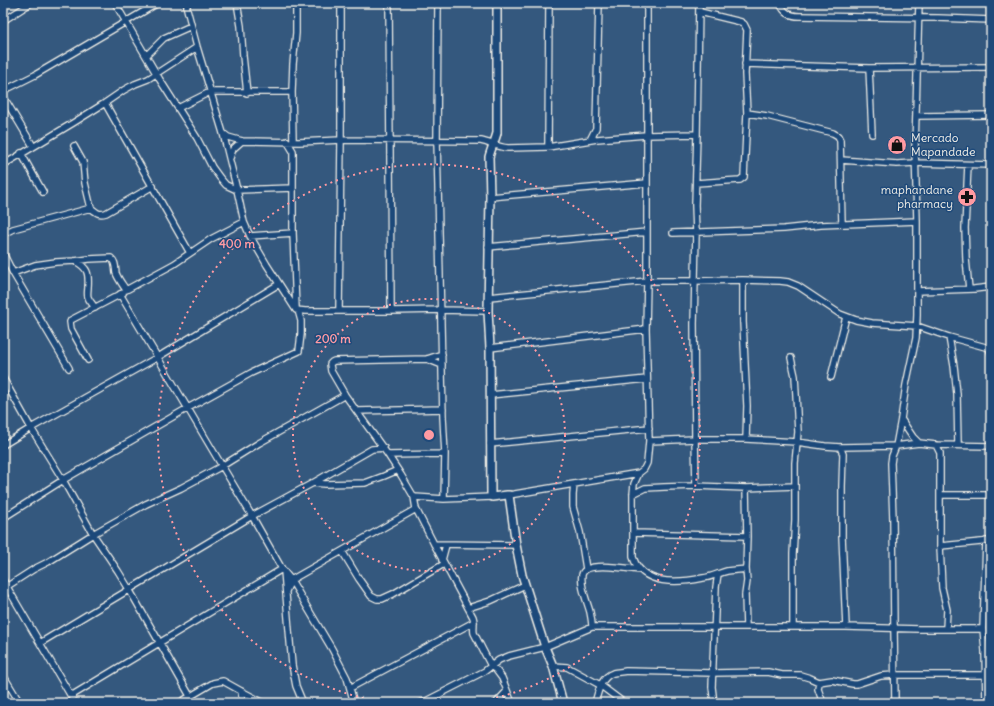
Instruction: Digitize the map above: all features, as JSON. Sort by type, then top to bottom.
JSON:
[{"type":"street","points":[[3,21],[31,3]]},
{"type":"street","points":[[115,3],[160,80],[220,178],[226,185],[237,190],[293,188]]},
{"type":"street","points":[[3,91],[35,75],[158,3]]},
{"type":"street","points":[[3,518],[63,480],[188,408],[251,373],[299,351],[301,321],[297,310],[279,284],[250,236],[244,222],[230,159],[191,26],[187,3]]},
{"type":"street","points":[[237,3],[241,26],[247,93]]},
{"type":"street","points":[[296,3],[296,32],[292,92],[296,142],[293,151],[293,233],[297,310]]},
{"type":"street","points":[[339,311],[341,3]]},
{"type":"street","points":[[389,3],[391,311]]},
{"type":"street","points":[[438,3],[437,140],[442,409],[445,454],[444,499]]},
{"type":"street","points":[[492,498],[488,247],[490,197],[489,157],[497,133],[497,3]]},
{"type":"street","points":[[548,146],[549,3]]},
{"type":"street","points":[[590,140],[596,128],[599,3]]},
{"type":"street","points":[[640,570],[633,557],[633,494],[634,484],[639,473],[644,469],[647,463],[649,428],[646,329],[647,3]]},
{"type":"street","points":[[696,486],[694,324],[696,281],[695,205],[699,3]]},
{"type":"street","points":[[780,3],[785,12],[794,16],[991,20],[990,3]]},
{"type":"street","points":[[895,703],[891,463],[902,419],[906,385],[916,338],[917,222],[915,163],[919,3]]},
{"type":"street","points":[[696,182],[740,180],[744,177],[747,114],[745,64],[747,30],[744,24],[736,20],[700,12]]},
{"type":"street","points":[[146,56],[164,38],[191,26]]},
{"type":"street","points":[[3,165],[124,90],[148,79],[197,47]]},
{"type":"street","points":[[745,64],[869,68],[991,67]]},
{"type":"street","points":[[869,68],[872,134]]},
{"type":"street","points":[[178,108],[210,92],[292,92]]},
{"type":"street","points":[[3,96],[33,146]]},
{"type":"street","points":[[105,103],[190,254]]},
{"type":"street","points":[[747,114],[767,116],[836,134],[840,138],[842,224]]},
{"type":"street","points":[[917,116],[991,115]]},
{"type":"street","points":[[596,128],[606,138]]},
{"type":"street","points":[[223,133],[228,137],[242,141],[481,141],[508,148],[548,146],[606,138],[646,135],[697,134]]},
{"type":"street","points":[[230,159],[234,149],[242,141]]},
{"type":"street","points":[[287,141],[293,151]]},
{"type":"street","points":[[74,146],[83,162],[85,183],[91,208],[101,214],[106,213],[153,186]]},
{"type":"street","points":[[21,154],[43,192]]},
{"type":"street","points":[[841,160],[897,164],[915,163],[991,166]]},
{"type":"street","points":[[968,165],[965,228],[969,289]]},
{"type":"street","points":[[490,197],[647,184]]},
{"type":"street","points":[[3,234],[13,229],[91,208]]},
{"type":"street","points":[[88,360],[71,329],[71,320],[174,264],[211,239],[244,222]]},
{"type":"street","points":[[673,233],[784,229],[842,224],[917,222]]},
{"type":"street","points":[[488,247],[647,232]]},
{"type":"street","points":[[250,236],[293,233]]},
{"type":"street","points":[[3,253],[68,368]]},
{"type":"street","points":[[13,273],[46,263],[111,258],[115,263],[118,277],[126,290]]},
{"type":"street","points":[[75,261],[83,265],[88,273],[89,280],[87,292],[88,297],[95,308]]},
{"type":"street","points":[[488,297],[647,281],[743,280],[788,282],[798,286],[846,317],[872,323],[916,326],[990,350]]},
{"type":"street","points":[[743,280],[743,322],[747,406],[746,438]]},
{"type":"street","points":[[3,445],[158,357],[279,284]]},
{"type":"street","points":[[917,291],[991,287]]},
{"type":"street","points":[[120,294],[283,570],[291,580],[332,649],[347,678],[354,703]]},
{"type":"street","points":[[297,310],[488,311]]},
{"type":"street","points":[[831,377],[846,317]]},
{"type":"street","points":[[490,348],[646,329]]},
{"type":"street","points":[[949,337],[954,366],[958,445]]},
{"type":"street","points":[[442,354],[427,359],[334,361],[330,364],[331,371],[345,395],[384,448],[414,497],[416,509],[473,617],[474,633],[491,666],[500,674],[512,703]]},
{"type":"street","points":[[791,358],[796,385],[798,432],[795,464],[793,627]]},
{"type":"street","points":[[427,359],[442,365]]},
{"type":"street","points":[[3,378],[93,534],[129,589],[194,703]]},
{"type":"street","points":[[490,395],[647,379]]},
{"type":"street","points":[[5,588],[93,534],[146,504],[181,488],[222,466],[259,443],[345,395]]},
{"type":"street","points":[[357,411],[442,409]]},
{"type":"street","points":[[902,419],[913,437],[919,443]]},
{"type":"street","points":[[490,444],[649,428]]},
{"type":"street","points":[[372,449],[376,438]]},
{"type":"street","points":[[648,441],[746,438],[840,447],[896,446],[919,443],[936,445],[991,446]]},
{"type":"street","points":[[796,451],[810,444]]},
{"type":"street","points":[[936,445],[940,453],[940,546],[942,588],[947,610],[946,629]]},
{"type":"street","points":[[940,453],[948,445]]},
{"type":"street","points":[[843,454],[848,446]]},
{"type":"street","points":[[840,447],[843,454],[842,536],[846,627]]},
{"type":"street","points":[[40,643],[252,516],[372,449],[384,448]]},
{"type":"street","points":[[388,455],[445,454]]},
{"type":"street","points":[[313,483],[365,483],[398,470]]},
{"type":"street","points":[[414,497],[444,499],[492,498],[507,494],[509,495],[639,473]]},
{"type":"street","points":[[574,484],[574,507],[586,569]]},
{"type":"street","points":[[633,494],[649,488],[696,486],[746,488],[795,486]]},
{"type":"street","points":[[746,488],[746,627]]},
{"type":"street","points":[[509,495],[516,545],[525,586],[545,647],[553,666],[563,703]]},
{"type":"street","points":[[941,495],[991,495]]},
{"type":"street","points":[[286,591],[291,580],[416,509]]},
{"type":"street","points":[[634,533],[747,536]]},
{"type":"street","points":[[940,546],[988,541],[983,628],[986,703]]},
{"type":"street","points":[[434,544],[516,545]]},
{"type":"street","points":[[342,551],[371,596],[377,599],[382,599],[394,594],[443,562],[446,545]]},
{"type":"street","points":[[592,627],[583,587],[582,575],[586,569],[607,566],[640,570],[662,581],[692,580],[705,578],[727,571],[746,569]]},
{"type":"street","points":[[283,570],[292,665],[296,686],[303,703]]},
{"type":"street","points":[[71,696],[159,642],[283,570]]},
{"type":"street","points":[[714,703],[712,687],[716,587],[718,574]]},
{"type":"street","points":[[3,580],[5,588],[40,643],[75,703]]},
{"type":"street","points":[[468,608],[490,601],[525,586]]},
{"type":"street","points":[[350,688],[474,622]]},
{"type":"street","points":[[420,703],[478,674],[499,660],[545,647],[592,627],[983,628]]},
{"type":"street","points":[[553,666],[567,666],[600,685],[624,703]]},
{"type":"street","points":[[595,703],[600,685],[604,680],[612,674],[626,671],[713,673],[768,672],[782,675],[800,675],[819,682],[832,680],[853,684],[881,676],[894,675],[985,675]]},
{"type":"street","points":[[3,675],[20,703]]},
{"type":"street","points":[[179,703],[220,681],[223,681],[264,703]]},
{"type":"street","points":[[819,682],[818,689],[823,703]]},
{"type":"street","points":[[241,691],[243,703]]},
{"type":"street","points":[[496,703],[507,691]]},
{"type":"place","name":"Mercado Mapandade","points":[[897,145]]},
{"type":"place","name":"maphandane pharmacy","points":[[967,197]]}]
